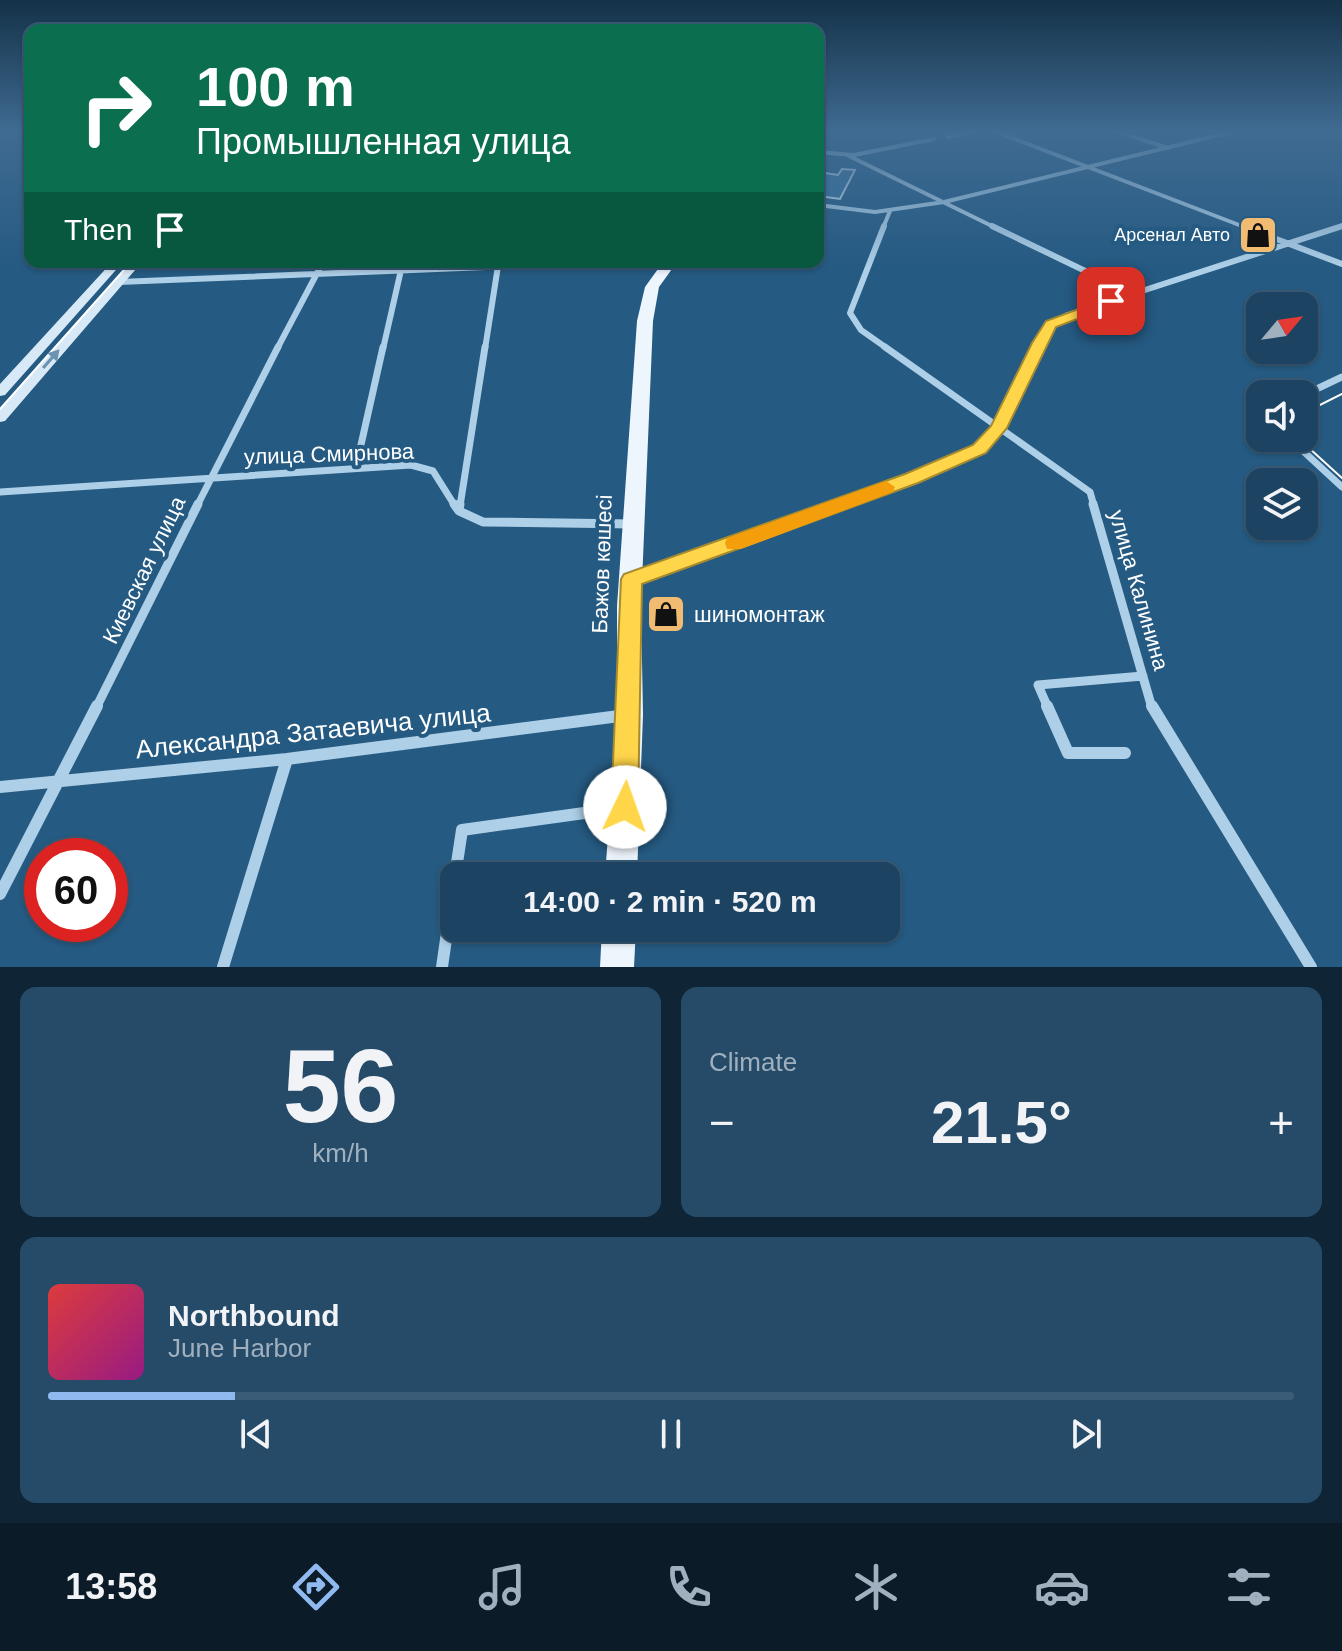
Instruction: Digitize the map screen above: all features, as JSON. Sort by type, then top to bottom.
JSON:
[{"type":"main road","points":[[0,392],[112,268]]},
{"type":"main road","points":[[0,418],[132,268]]},
{"type":"main road","name":"Бажов көшесі","points":[[622,862],[630,715],[631,579],[646,309],[652,287],[665,268]]},
{"type":"main road","points":[[98,283],[119,282]]},
{"type":"main road","points":[[617,967],[618,942]]},
{"type":"street","points":[[893,177],[1133,294]]},
{"type":"street","points":[[824,206],[890,211],[1051,177]]},
{"type":"street","points":[[1114,177],[1342,264]]},
{"type":"street","name":"улица Калинина","points":[[890,211],[850,313],[861,330],[1090,492],[1152,707],[1311,967]]},
{"type":"street","points":[[631,579],[911,478],[979,449],[998,428],[1051,324],[1068,315],[1342,226]]},
{"type":"street","name":"Киевская улица","points":[[0,894],[60,780],[210,476],[320,268]]},
{"type":"street","points":[[119,282],[450,268]]},
{"type":"street","points":[[498,268],[459,511],[483,522],[634,525]]},
{"type":"street","points":[[356,467],[401,270]]},
{"type":"street","points":[[1318,388],[1342,377]]},
{"type":"street","points":[[1304,452],[1342,487]]},
{"type":"street","name":"улица Смирнова","points":[[0,492],[411,465],[433,471],[459,511]]},
{"type":"street","points":[[1125,753],[1068,753],[1038,685],[1143,676]]},
{"type":"street","name":"Александра Затаевича улица","points":[[0,787],[287,759],[630,715]]},
{"type":"street","points":[[223,967],[287,759]]},
{"type":"street","points":[[457,862],[462,830],[625,807]]},
{"type":"street","points":[[442,967],[446,942]]},
{"type":"building","points":[[824,177],[851,177],[840,199],[824,197]]},
{"type":"tram line","points":[[0,409],[126,268]]},
{"type":"tram line","points":[[1318,406],[1342,394]]},
{"type":"tram line","points":[[1313,452],[1342,478]]},
{"type":"slow traffic","points":[[734,543],[886,487]]},
{"type":"place","name":"Арсенал Авто","points":[[1258,235]]},
{"type":"place","name":"шиномонтаж","points":[[666,614]]},
{"type":"route","points":[[625,807],[630,715],[631,579],[911,478],[979,449],[998,428],[1051,324],[1111,301]]}]
